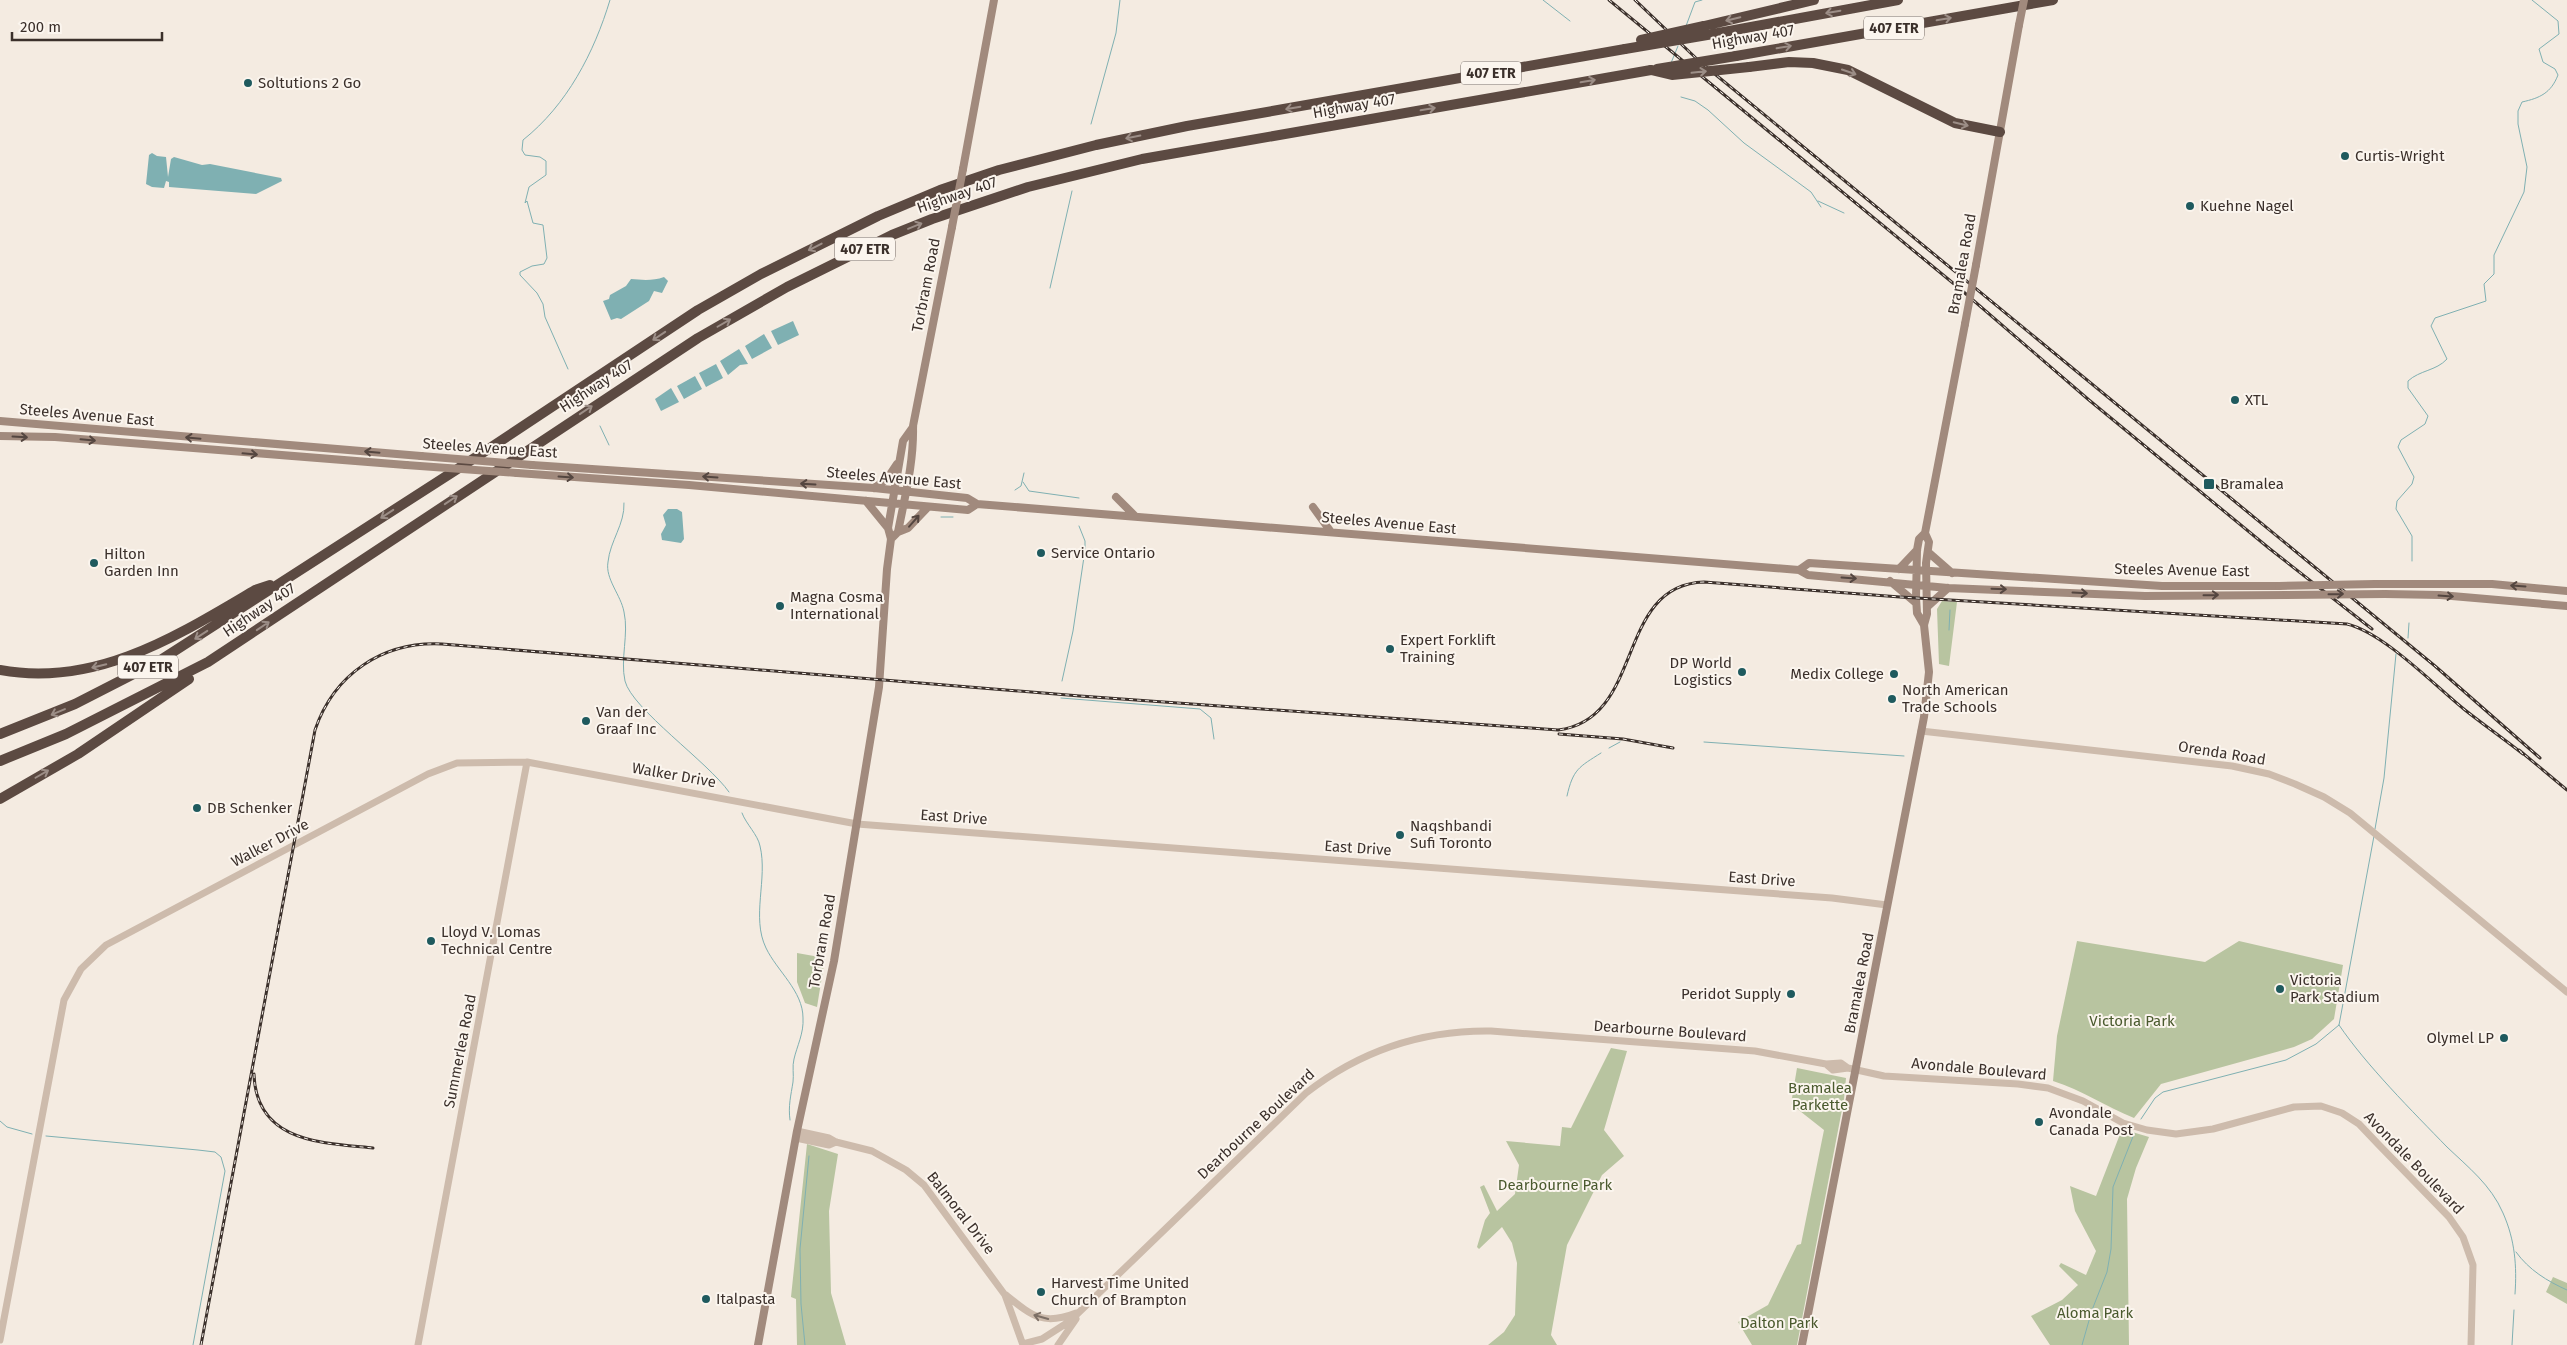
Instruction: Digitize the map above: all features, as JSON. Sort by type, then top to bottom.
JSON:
[{"type":"highway","points":[[1625,49],[1636,41],[1814,0]]},
{"type":"highway","name":"Highway 407","points":[[0,734],[75,704],[159,661],[487,450],[698,310],[761,274],[841,233],[940,190],[999,170],[1096,145],[1188,126],[1898,0]]},
{"type":"highway","name":"Highway 407","points":[[0,761],[66,734],[208,662],[698,338],[786,287],[900,232],[932,219],[1028,188],[1142,159],[2053,0]]},
{"type":"highway","points":[[1651,70],[1672,75],[1789,62],[1814,63],[1848,70],[1955,123],[2000,132]]},
{"type":"highway","points":[[0,670],[42,674],[66,672],[106,664],[150,648],[255,590],[285,579]]},
{"type":"highway","points":[[0,799],[92,745],[194,676],[208,662]]},
{"type":"main road","name":"Torbram Road","points":[[898,532],[914,448],[912,427],[952,227],[994,0]]},
{"type":"main road","name":"Bramalea Road","points":[[1802,1345],[1852,1069],[1921,731],[1929,672],[1924,625],[1927,606],[1926,571],[1929,542],[1925,533],[2024,0]]},
{"type":"main road","name":"Steeles Avenue East","points":[[0,421],[532,465],[874,488],[967,498],[977,504],[1799,570],[1808,575],[1890,581],[1948,588],[2162,596],[2287,594],[2440,595],[2567,606]]},
{"type":"main road","name":"Torbram Road","points":[[758,1345],[796,1135],[834,962],[879,687],[886,578],[891,539],[888,528],[903,442],[912,427]]},
{"type":"main road","name":"Steeles Avenue East","points":[[0,436],[55,437],[968,510],[977,504]]},
{"type":"main road","points":[[874,488],[893,472],[900,458]]},
{"type":"main road","points":[[1116,496],[1135,516]]},
{"type":"main road","points":[[866,501],[888,528]]},
{"type":"main road","points":[[891,539],[898,532],[908,528],[928,507]]},
{"type":"main road","points":[[1313,507],[1331,532]]},
{"type":"main road","name":"Bramalea Road","points":[[1924,625],[1917,613],[1916,570],[1918,539],[1925,533]]},
{"type":"main road","points":[[1899,569],[1917,550]]},
{"type":"main road","points":[[1928,552],[1952,573]]},
{"type":"main road","name":"Steeles Avenue East","points":[[1799,570],[1809,563],[2162,586],[2492,584],[2567,590]]},
{"type":"main road","points":[[1890,581],[1916,603]]},
{"type":"main road","points":[[2162,586],[2162,596]]},
{"type":"main road","points":[[1927,606],[1948,588]]},
{"type":"street","name":"Orenda Road","points":[[1921,731],[2237,767],[2269,774],[2295,784],[2324,797],[2368,827],[2567,992]]},
{"type":"street","name":"Walker Drive","points":[[0,1340],[64,1000],[86,963],[106,945],[428,774],[457,763],[527,762],[856,824]]},
{"type":"street","name":"Summerlea Road","points":[[418,1345],[527,762]]},
{"type":"street","name":"East Drive","points":[[856,824],[1832,898],[1887,905]]},
{"type":"street","name":"Dearbourne Boulevard","points":[[1023,1345],[1049,1335],[1082,1311],[1306,1093],[1349,1064],[1399,1043],[1447,1033],[1491,1032],[1755,1051],[1826,1064],[1833,1070],[1852,1069]]},
{"type":"street","name":"Avondale Boulevard","points":[[1852,1069],[1884,1076],[2018,1084],[2048,1088],[2083,1101],[2123,1123],[2147,1130],[2176,1134],[2214,1129],[2294,1107],[2321,1106],[2342,1113],[2359,1124],[2449,1217],[2463,1237],[2473,1265],[2471,1345]]},
{"type":"street","name":"Balmoral Drive","points":[[796,1135],[828,1145],[836,1142],[872,1151],[891,1160],[924,1185],[1005,1295],[1023,1345]]},
{"type":"street","points":[[1005,1295],[1025,1311],[1039,1318],[1059,1319],[1082,1311]]},
{"type":"street","points":[[1058,1345],[1082,1311]]},
{"type":"green space","points":[[1942,601],[1957,602],[1949,666],[1939,664],[1937,609]]},
{"type":"green space","name":"Victoria Park","points":[[2077,941],[2205,962],[2239,941],[2343,965],[2334,1019],[2312,1039],[2294,1047],[2161,1084],[2134,1118],[2053,1081],[2057,1036]]},
{"type":"green space","points":[[797,953],[825,958],[817,1007],[805,1003],[797,982]]},
{"type":"green space","name":"Dearbourne Park","points":[[1611,1048],[1627,1051],[1604,1130],[1624,1156],[1602,1175],[1567,1245],[1551,1335],[1557,1345],[1488,1345],[1504,1332],[1515,1315],[1517,1263],[1512,1243],[1502,1227],[1479,1249],[1477,1247],[1485,1220],[1490,1213],[1480,1187],[1484,1185],[1497,1211],[1515,1194],[1519,1165],[1506,1141],[1560,1146],[1562,1127],[1571,1128]]},
{"type":"green space","name":"Dalton Park","points":[[1797,1068],[1846,1078],[1844,1099],[1797,1345],[1752,1345],[1738,1322],[1768,1305],[1797,1245],[1801,1244],[1824,1130],[1791,1104]]},
{"type":"green space","name":"Aloma Park","points":[[2122,1129],[2149,1137],[2136,1168],[2127,1199],[2129,1345],[2050,1345],[2031,1316],[2062,1300],[2078,1285],[2059,1266],[2061,1263],[2086,1275],[2096,1251],[2075,1211],[2070,1186],[2096,1196]]},
{"type":"green space","points":[[807,1144],[838,1154],[829,1211],[831,1293],[846,1345],[797,1345],[796,1299],[791,1297]]},
{"type":"green space","points":[[2553,1277],[2567,1283],[2567,1304],[2546,1292]]},
{"type":"water","points":[[152,153],[157,156],[166,157],[168,177],[171,159],[174,157],[202,165],[210,164],[281,178],[282,181],[256,194],[169,187],[169,182],[166,181],[164,188],[152,187],[146,184],[149,155]]},
{"type":"water","points":[[664,277],[668,281],[662,293],[654,291],[649,301],[621,319],[611,320],[603,301],[609,299],[610,295],[626,286],[631,279],[652,280]]},
{"type":"water","points":[[793,321],[799,335],[778,345],[771,331]]},
{"type":"water","points":[[764,334],[772,348],[752,359],[745,346]]},
{"type":"water","points":[[739,349],[748,364],[740,365],[728,375],[720,361]]},
{"type":"water","points":[[716,364],[723,378],[706,387],[699,373]]},
{"type":"water","points":[[695,376],[702,389],[684,399],[677,386]]},
{"type":"water","points":[[671,388],[679,402],[661,411],[655,399]]},
{"type":"water","points":[[668,509],[677,509],[682,512],[684,539],[681,543],[662,540],[661,534],[666,525],[663,515]]},
{"type":"waterway","points":[[568,369],[545,317],[543,304],[537,293],[520,275],[520,272],[532,266],[544,264],[547,258],[543,225],[533,223],[527,201],[525,203],[529,187],[546,175],[546,161],[540,157],[525,155],[522,150],[523,140],[553,111],[577,77],[596,39],[610,0]]},
{"type":"waterway","points":[[1091,124],[1116,33],[1120,0]]},
{"type":"waterway","points":[[1543,0],[1570,21]]},
{"type":"waterway","points":[[1686,26],[1695,2],[1702,0]]},
{"type":"waterway","points":[[2412,561],[2412,536],[2396,509],[2397,501],[2412,484],[2414,477],[2398,447],[2401,440],[2425,424],[2428,416],[2408,388],[2408,381],[2438,366],[2447,359],[2431,326],[2435,318],[2486,301],[2484,284],[2494,274],[2494,255],[2524,192],[2527,167],[2518,124],[2518,111],[2522,102],[2544,94],[2552,86],[2558,75],[2555,69],[2543,62],[2539,49],[2559,34],[2558,21],[2532,0]]},
{"type":"waterway","points":[[1671,63],[1678,46]]},
{"type":"waterway","points":[[1681,97],[1695,101],[1708,110],[1744,143],[1811,192],[1821,207]]},
{"type":"waterway","points":[[1050,288],[1072,191]]},
{"type":"waterway","points":[[1818,201],[1844,213]]},
{"type":"waterway","points":[[600,426],[609,445]]},
{"type":"waterway","points":[[1015,490],[1021,486],[1024,473]]},
{"type":"waterway","points":[[1023,482],[1029,491],[1079,498]]},
{"type":"waterway","points":[[624,503],[622,518],[609,554],[608,568],[611,581],[624,612],[626,629],[623,664],[625,681],[631,693],[655,721],[705,766],[729,792]]},
{"type":"waterway","points":[[941,517],[953,517]]},
{"type":"waterway","points":[[1062,681],[1073,631],[1085,550],[1085,541],[1079,526]]},
{"type":"waterway","points":[[1949,630],[1950,610]]},
{"type":"waterway","points":[[2408,638],[2409,623]]},
{"type":"waterway","points":[[2375,829],[2384,778],[2396,654]]},
{"type":"waterway","points":[[1061,698],[1200,709],[1211,718],[1214,739]]},
{"type":"waterway","points":[[1609,748],[1620,742]]},
{"type":"waterway","points":[[1704,742],[1904,756]]},
{"type":"waterway","points":[[1567,796],[1572,780],[1578,770],[1601,753]]},
{"type":"waterway","points":[[742,813],[760,846],[762,859],[760,924],[762,936],[766,948],[794,990],[802,1008],[803,1024],[793,1062],[790,1120]]},
{"type":"waterway","points":[[2141,1119],[2155,1098],[2163,1092],[2286,1060],[2316,1044],[2339,1025],[2374,836]]},
{"type":"waterway","points":[[2339,1025],[2362,1056],[2390,1088],[2486,1185],[2498,1203],[2513,1243],[2516,1273],[2515,1294]]},
{"type":"waterway","points":[[0,1121],[7,1127],[32,1134]]},
{"type":"waterway","points":[[2082,1345],[2092,1310],[2107,1272],[2111,1249],[2113,1187],[2134,1134]]},
{"type":"waterway","points":[[46,1136],[215,1152],[221,1157],[225,1171],[193,1345]]},
{"type":"waterway","points":[[805,1345],[801,1304],[800,1249],[809,1156]]},
{"type":"waterway","points":[[2516,1252],[2539,1274],[2567,1290]]},
{"type":"waterway","points":[[2512,1345],[2514,1310]]},
{"type":"railway","points":[[1609,0],[1959,288],[2089,400],[2270,549],[2372,629]]},
{"type":"railway","points":[[1635,0],[1699,61],[2435,666],[2540,758]]},
{"type":"railway","points":[[201,1345],[315,730],[323,710],[348,677],[363,665],[381,655],[400,648],[442,644],[1080,696],[1558,730],[1586,721],[1605,703],[1619,679],[1641,627],[1656,605],[1675,589],[1704,582],[1900,597],[2347,624],[2361,629],[2392,649],[2465,710],[2523,754]]},
{"type":"railway","points":[[1559,734],[1623,739],[1673,748]]},
{"type":"railway","points":[[2519,750],[2567,790]]},
{"type":"railway","points":[[254,1074],[258,1097],[266,1114],[279,1126],[296,1135],[314,1141],[373,1148]]},
{"type":"place","name":"Soltutions 2 Go","points":[[248,83]]},
{"type":"place","name":"Curtis-Wright","points":[[2345,156]]},
{"type":"place","name":"Kuehne Nagel","points":[[2190,206]]},
{"type":"place","name":"XTL","points":[[2235,400]]},
{"type":"place","name":"Bramalea","points":[[2209,484]]},
{"type":"place","name":"Service Ontario","points":[[1041,553]]},
{"type":"place","name":"Hilton Garden Inn","points":[[94,563]]},
{"type":"place","name":"Magna Cosma International","points":[[780,606]]},
{"type":"place","name":"Expert Forklift Training","points":[[1390,649]]},
{"type":"place","name":"DP World Logistics","points":[[1742,672]]},
{"type":"place","name":"Medix College","points":[[1894,674]]},
{"type":"place","name":"North American Trade Schools","points":[[1892,699]]},
{"type":"place","name":"Van der Graaf Inc","points":[[586,721]]},
{"type":"place","name":"DB Schenker","points":[[197,808]]},
{"type":"place","name":"Naqshbandi Sufi Toronto","points":[[1400,835]]},
{"type":"place","name":"Lloyd V. Lomas Technical Centre","points":[[431,941]]},
{"type":"place","name":"Victoria Park Stadium","points":[[2280,989]]},
{"type":"place","name":"Peridot Supply","points":[[1791,994]]},
{"type":"place","name":"Olymel LP","points":[[2504,1038]]},
{"type":"place","name":"Avondale Canada Post","points":[[2039,1122]]},
{"type":"place","name":"Harvest Time United Church of Brampton","points":[[1041,1292]]},
{"type":"place","name":"Italpasta","points":[[706,1299]]},
{"type":"park label","name":"Bramalea Parkette","points":[[1820,1096]]}]
